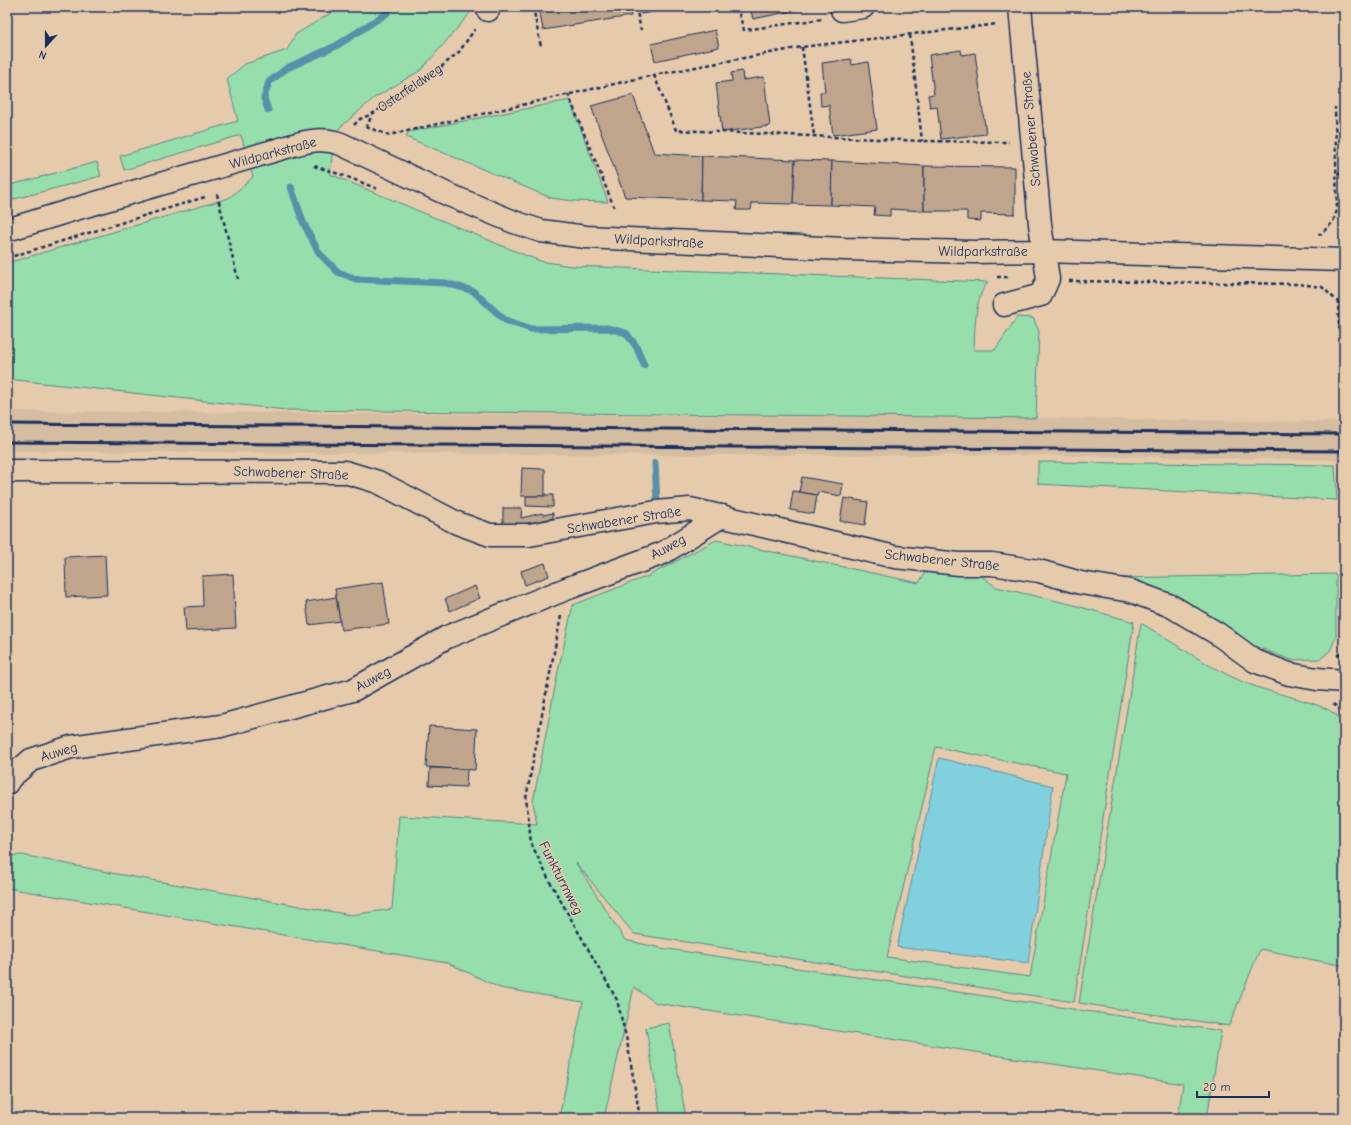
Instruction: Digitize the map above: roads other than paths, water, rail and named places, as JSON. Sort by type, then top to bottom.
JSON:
[{"type":"street","name":"Schwabener Straße","points":[[1004,305],[1041,295],[1048,279],[1043,251],[1020,7]]},
{"type":"street","name":"Wildparkstraße","points":[[7,230],[297,144],[324,140],[341,144],[449,195],[514,222],[541,231],[586,238],[845,249],[974,252],[1043,251],[1344,260]]},
{"type":"street","name":"Schwabener Straße","points":[[7,472],[345,472],[378,482],[457,523],[490,534],[530,535],[656,512],[690,509],[895,557],[959,564],[992,564],[1039,571],[1081,583],[1131,591],[1171,606],[1218,634],[1254,661],[1289,674],[1317,679],[1344,681]]},
{"type":"street","name":"Auweg","points":[[7,783],[10,778],[31,760],[71,747],[221,726],[353,690],[448,637],[566,589],[664,552],[722,516]]},
{"type":"water","points":[[939,758],[1053,786],[1028,963],[897,947]]},
{"type":"waterway","points":[[268,110],[264,98],[269,82],[287,68],[336,46],[387,13],[390,7]]},
{"type":"waterway","points":[[291,187],[303,222],[319,253],[338,272],[356,279],[446,283],[473,291],[505,320],[531,329],[608,328],[626,333],[636,346],[644,365]]},
{"type":"waterway","points":[[655,463],[657,503]]},
{"type":"railway","points":[[7,424],[1344,434]]},
{"type":"railway","points":[[7,442],[1344,451]]}]
